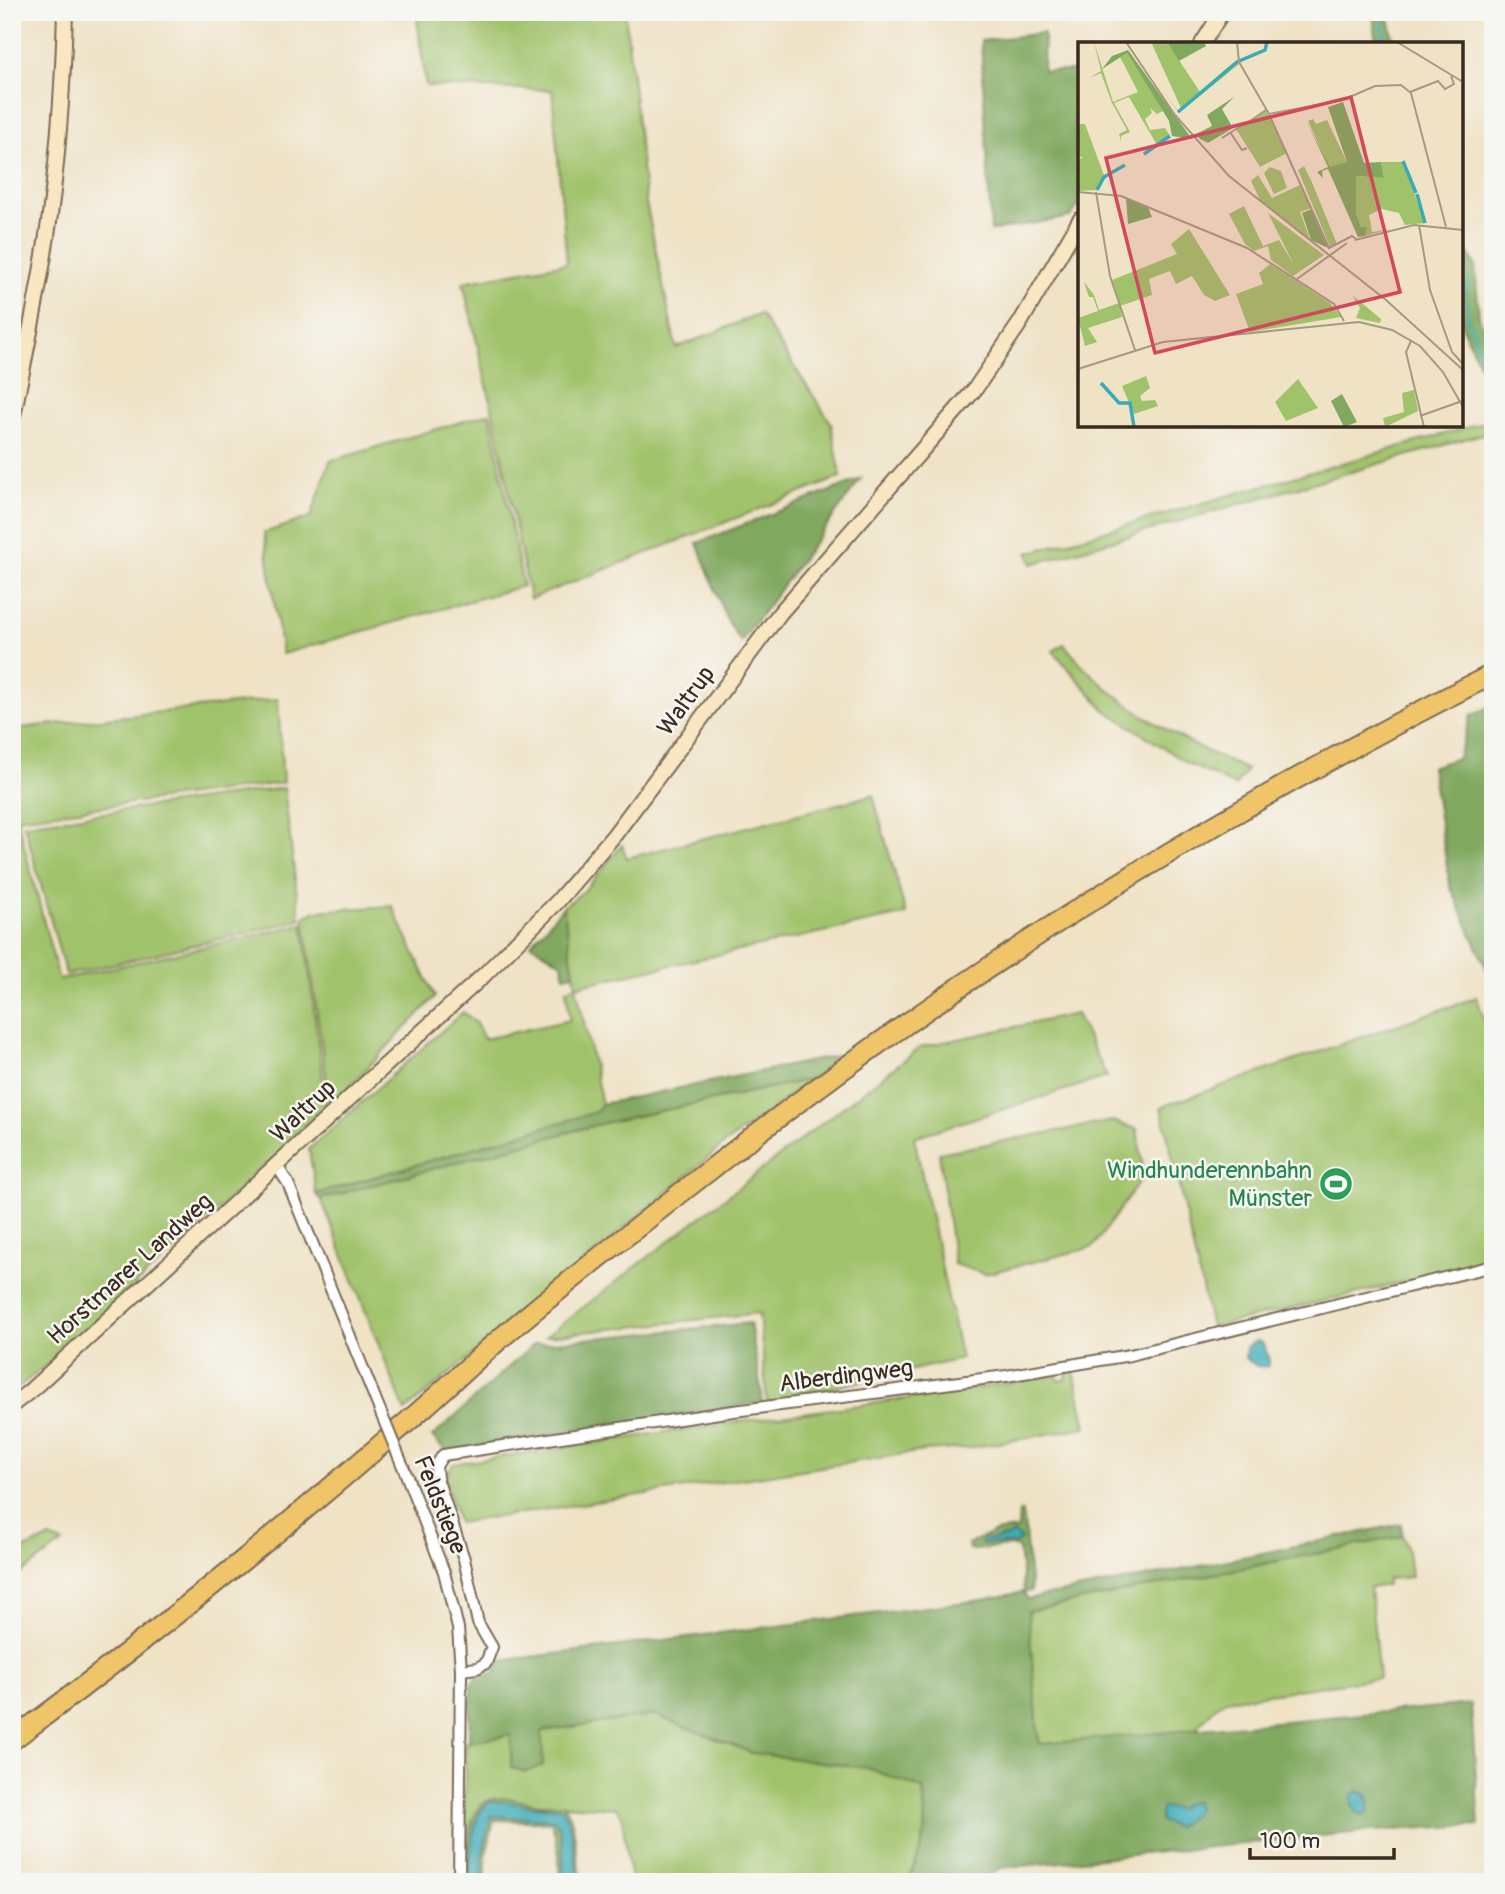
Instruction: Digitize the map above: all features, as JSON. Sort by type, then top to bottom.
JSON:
[{"type":"highway","points":[[12,1740],[255,1550],[570,1281],[727,1156],[894,1031],[1004,956],[1167,852],[1332,757],[1493,674]]},
{"type":"highway","points":[[12,1751],[228,1583],[702,1190],[907,1036],[1071,925],[1212,838],[1335,768],[1493,686]]},
{"type":"main road","points":[[12,421],[39,286],[53,188],[64,77],[65,12]]},
{"type":"main road","points":[[1203,42],[1222,12]]},
{"type":"main road","name":"Waltrup","points":[[277,1166],[507,953],[594,860],[780,613],[939,433],[982,380],[1020,323],[1078,223]]},
{"type":"main road","name":"Horstmarer Landweg","points":[[12,1405],[277,1166]]},
{"type":"street","name":"Feldstiege","points":[[277,1166],[288,1183],[447,1580],[458,1628],[461,1670],[459,1882]]},
{"type":"street","name":"Alberdingweg","points":[[461,1670],[482,1666],[489,1659],[492,1647],[478,1623],[464,1559],[437,1478],[436,1466],[443,1455],[726,1412],[1006,1376],[1130,1355],[1493,1266]]},
{"type":"green space","points":[[416,12],[625,12],[646,203],[676,348],[760,314],[831,423],[841,477],[530,599],[493,412],[463,282],[567,263],[552,90],[426,86]]},
{"type":"green space","points":[[1373,12],[1388,12],[1394,42],[1376,42]]},
{"type":"green space","points":[[1044,33],[1043,71],[1078,71],[1078,207],[1070,217],[991,231],[981,41]]},
{"type":"green space","points":[[1463,242],[1475,265],[1479,316],[1493,357],[1493,395],[1464,331]]},
{"type":"green space","points":[[490,413],[523,586],[282,654],[264,533],[311,517],[330,461]]},
{"type":"green space","points":[[1493,420],[1493,431],[1032,564],[1028,553]]},
{"type":"green space","points":[[861,479],[741,642],[728,622],[697,543]]},
{"type":"green space","points":[[1064,644],[1103,685],[1147,718],[1196,746],[1247,770],[1235,786],[1187,763],[1104,709],[1053,651]]},
{"type":"green space","points":[[278,699],[283,783],[17,818],[59,980],[303,924],[327,1111],[47,1365],[12,1392],[12,729]]},
{"type":"green space","points":[[1493,705],[1491,979],[1450,885],[1431,767],[1458,758],[1471,716]]},
{"type":"green space","points":[[284,788],[300,920],[66,975],[24,824]]},
{"type":"green space","points":[[873,795],[906,914],[576,986],[602,1104],[596,1112],[316,1194],[309,1149],[463,1012],[476,1023],[484,1039],[570,1020],[566,990],[576,985],[563,907],[584,891],[622,845],[627,858]]},
{"type":"green space","points":[[392,906],[435,997],[330,1107],[304,917],[316,911]]},
{"type":"green space","points":[[563,907],[574,974],[564,976],[562,963],[531,944]]},
{"type":"green space","name":"Windhunderennbahn Münster","points":[[1477,997],[1493,1049],[1493,1262],[1211,1327],[1161,1107]]},
{"type":"green space","points":[[1076,1014],[1107,1077],[914,1137],[961,1359],[767,1403],[759,1313],[546,1336],[921,1047]]},
{"type":"green space","points":[[846,1054],[812,1079],[599,1124],[321,1199],[316,1194],[596,1112],[602,1104]]},
{"type":"green space","points":[[812,1079],[722,1146],[405,1411],[321,1199],[599,1124]]},
{"type":"green space","points":[[1112,1121],[1137,1129],[1144,1175],[1093,1247],[985,1274],[954,1264],[939,1153]]},
{"type":"green space","points":[[750,1323],[763,1402],[446,1451],[432,1437],[534,1344]]},
{"type":"green space","points":[[1074,1371],[1086,1427],[970,1448],[924,1451],[458,1523],[445,1479],[453,1464],[1057,1375],[1058,1381],[1067,1379],[1066,1373]]},
{"type":"green space","points":[[1019,1512],[1023,1512],[1031,1591],[1024,1592],[1019,1548],[1009,1546],[969,1550],[968,1544],[995,1532],[1018,1529]]},
{"type":"green space","points":[[1401,1524],[1403,1536],[1028,1611],[1039,1744],[1471,1704],[1479,1825],[1370,1831],[1001,1868],[990,1875],[989,1882],[907,1882],[924,1837],[923,1789],[868,1768],[752,1753],[655,1715],[542,1731],[543,1765],[526,1772],[511,1768],[511,1735],[469,1742],[471,1685],[475,1679],[495,1672],[499,1661],[982,1600],[1024,1592],[1027,1599]]},
{"type":"green space","points":[[1403,1536],[1411,1577],[1387,1579],[1387,1585],[1370,1588],[1379,1678],[1226,1700],[1217,1705],[1195,1730],[1039,1745],[1028,1611]]},
{"type":"green space","points":[[49,1538],[63,1543],[12,1580],[12,1555]]},
{"type":"green space","points":[[655,1715],[752,1753],[868,1768],[923,1789],[924,1837],[907,1882],[631,1882],[622,1817],[617,1808],[537,1804],[507,1798],[470,1834],[467,1882],[462,1882],[466,1742],[512,1735],[542,1765],[541,1731]]},
{"type":"green space","points":[[507,1798],[537,1804],[563,1804],[572,1820],[583,1878],[577,1875],[564,1811],[548,1806],[480,1811],[470,1854],[470,1882],[467,1882],[469,1839],[474,1817],[485,1802]]},
{"type":"green space","points":[[491,1816],[554,1819],[562,1839],[562,1877],[559,1877],[559,1853],[552,1822],[494,1820],[486,1856],[486,1882],[482,1882],[482,1856]]},
{"type":"water","points":[[1256,1341],[1261,1342],[1266,1351],[1268,1367],[1257,1366],[1245,1358],[1246,1347]]},
{"type":"water","points":[[1014,1533],[1021,1539],[1016,1544],[981,1544],[983,1541],[1008,1537]]},
{"type":"water","points":[[1359,1791],[1365,1794],[1369,1801],[1366,1814],[1358,1813],[1352,1805],[1352,1795]]},
{"type":"water","points":[[1195,1801],[1195,1811],[1176,1827],[1160,1821],[1163,1807],[1178,1809]]},
{"type":"water","points":[[506,1802],[537,1807],[561,1807],[572,1834],[581,1882],[562,1882],[564,1858],[561,1833],[554,1819],[491,1816],[482,1856],[482,1882],[470,1882],[472,1839],[478,1816],[489,1803]]},
{"type":"waterway","points":[[1381,12],[1386,42]]},
{"type":"waterway","points":[[1463,262],[1466,269]]},
{"type":"waterway","points":[[1468,281],[1465,299],[1467,320],[1474,332],[1475,343],[1485,368],[1493,379]]},
{"type":"place","name":"Windhunderennbahn Münster","points":[[1336,1184]]}]
